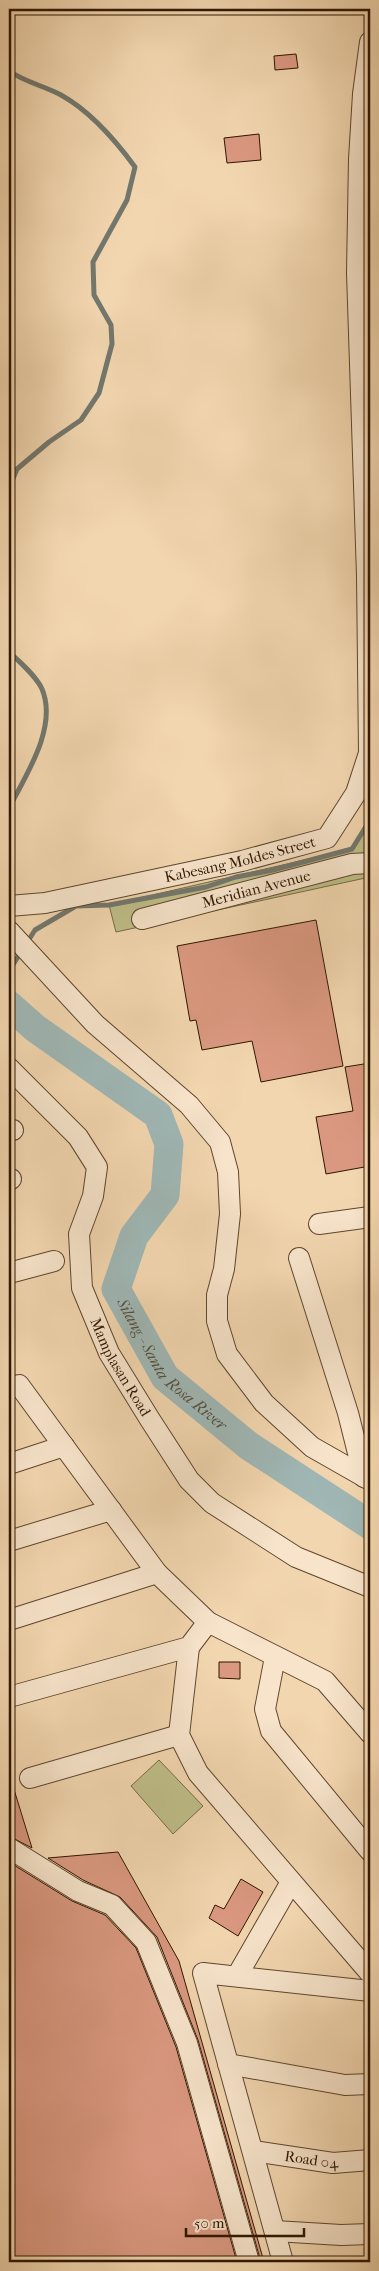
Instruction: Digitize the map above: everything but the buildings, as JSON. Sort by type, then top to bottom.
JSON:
[{"type":"street","name":"Kabesang Moldes Street","points":[[9,906],[45,903],[242,861],[327,838],[356,793],[369,753],[367,576],[357,273],[358,159],[367,94],[370,42]]},
{"type":"street","name":"Meridian Avenue","points":[[142,919],[352,864],[370,863]]},
{"type":"street","points":[[9,931],[95,1024],[189,1105],[220,1142],[228,1172],[230,1214],[224,1269],[217,1295],[217,1321],[227,1354],[264,1403],[312,1448],[367,1478]]},
{"type":"street","name":"Mamplasan Road","points":[[9,1068],[78,1137],[97,1167],[93,1196],[79,1234],[82,1288],[110,1353],[190,1480],[212,1503],[296,1557],[370,1587]]},
{"type":"street","points":[[319,1224],[370,1217]]},
{"type":"street","points":[[299,1258],[367,1478]]},
{"type":"street","points":[[9,1273],[54,1260]]},
{"type":"street","points":[[9,1388],[19,1385],[157,1573],[208,1622],[325,1681],[370,1733]]},
{"type":"street","points":[[9,1464],[64,1446]]},
{"type":"street","points":[[9,1541],[111,1510]]},
{"type":"street","points":[[9,1620],[157,1573]]},
{"type":"street","points":[[208,1622],[189,1647],[179,1735],[198,1773],[370,1973]]},
{"type":"street","points":[[9,1697],[189,1647]]},
{"type":"street","points":[[275,1657],[265,1709],[271,1731],[370,1851]]},
{"type":"street","points":[[30,1778],[179,1735]]},
{"type":"street","points":[[9,1848],[78,1891],[112,1905],[146,1942],[187,2043],[249,2262]]},
{"type":"street","points":[[237,1976],[290,1882]]},
{"type":"street","points":[[283,2262],[203,1972],[370,1991]]},
{"type":"street","points":[[228,2064],[345,2086],[370,2084]]},
{"type":"street","name":"Road 04","points":[[253,2151],[333,2162],[370,2160]]},
{"type":"street","points":[[275,2232],[341,2235],[370,2234]]},
{"type":"shaded area","points":[[370,820],[370,877],[116,932],[109,905],[352,849]]},
{"type":"shaded area","points":[[159,1760],[203,1806],[173,1834],[131,1786]]},
{"type":"waterway","points":[[9,71],[61,95],[82,109],[111,137],[135,167],[127,200],[93,262],[94,295],[111,325],[112,344],[99,393],[81,420],[49,442],[17,469],[9,488]]},
{"type":"waterway","points":[[9,652],[36,679],[42,689],[46,704],[46,719],[38,750],[9,808]]},
{"type":"waterway","points":[[28,941],[35,930],[76,906],[109,905],[206,887],[236,877],[273,870],[352,849],[370,820]]},
{"type":"waterway","points":[[9,971],[21,952]]},
{"type":"waterway","name":"Silang - Santa Rosa River","points":[[9,1005],[35,1028],[158,1115],[169,1144],[165,1195],[134,1236],[116,1289],[165,1377],[249,1446],[370,1525]]}]
